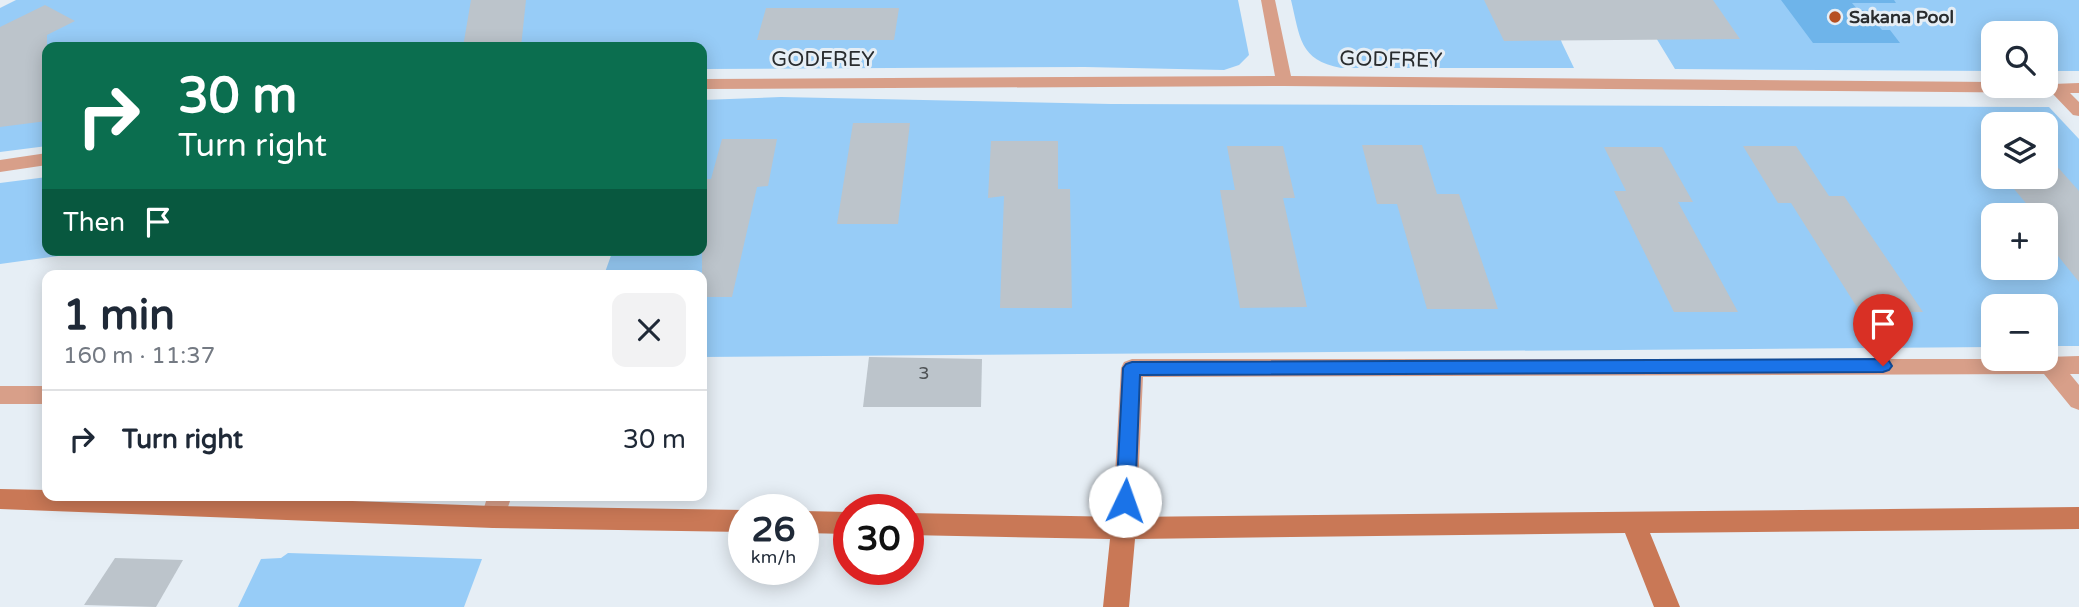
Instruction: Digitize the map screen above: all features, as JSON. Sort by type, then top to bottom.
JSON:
[{"type":"street","points":[[1116,607],[1124,528],[1132,368],[1981,365]]},
{"type":"street","points":[[2058,365],[2079,365]]},
{"type":"street","points":[[2055,371],[2079,401]]},
{"type":"street","points":[[0,396],[42,395]]},
{"type":"street","points":[[0,499],[42,500]]},
{"type":"street","points":[[142,501],[496,506],[728,520]]},
{"type":"street","points":[[924,524],[1124,528],[2079,518]]},
{"type":"street","points":[[1633,523],[1667,607]]},
{"type":"lane","points":[[1268,0],[1284,81]]},
{"type":"lane","name":"GODFREY","points":[[707,84],[1284,81],[1981,87]]},
{"type":"lane","name":"GODFREY","points":[[2058,88],[2079,88]]},
{"type":"lane","points":[[2058,90],[2079,111]]},
{"type":"lane","points":[[0,166],[42,160]]},
{"type":"shaded area","points":[[16,0],[1238,0],[1249,55],[1239,65],[1224,70],[1085,67],[707,69],[707,42],[42,42],[42,147],[0,152],[0,8]]},
{"type":"shaded area","points":[[1291,0],[1546,0],[1574,68],[1341,68],[1327,64],[1309,53],[1300,36]]},
{"type":"shaded area","points":[[1633,0],[2079,0],[2079,71],[2058,71],[2058,21],[1981,21],[1981,71],[1675,69]]},
{"type":"shaded area","name":"Sakana Pool","points":[[1781,0],[1894,0],[1896,3],[1852,3],[1858,10],[1872,11],[1882,23],[1877,24],[1882,30],[1890,30],[1900,43],[1813,43]]},
{"type":"shaded area","points":[[781,97],[1111,104],[2049,107],[2054,112],[1981,112],[1981,189],[2058,189],[2058,117],[2079,139],[2079,346],[2058,346],[2058,294],[1981,294],[1981,347],[707,357],[707,270],[606,270],[611,256],[707,256],[707,100]]},
{"type":"shaded area","points":[[42,178],[42,256],[58,256],[0,264],[0,183]]},
{"type":"shaded area","points":[[288,553],[482,559],[464,607],[238,607],[261,559],[281,558]]},
{"type":"building","points":[[471,0],[526,0],[522,42],[464,42]]},
{"type":"building","points":[[1484,0],[1713,0],[1740,39],[1504,41]]},
{"type":"building","points":[[45,5],[75,21],[47,35],[47,42],[42,42],[42,122],[0,127],[0,27]]},
{"type":"building","points":[[766,8],[899,8],[894,40],[757,40]]},
{"type":"building","points":[[853,123],[910,123],[898,224],[837,224]]},
{"type":"building","points":[[722,139],[777,139],[768,186],[757,187],[732,297],[707,297],[707,270],[702,270],[702,256],[707,256],[707,179],[711,179]]},
{"type":"building","points":[[991,141],[1058,141],[1058,189],[1070,189],[1072,308],[1000,308],[1004,196],[988,198]]},
{"type":"building","points":[[1362,145],[1422,145],[1437,194],[1459,194],[1498,309],[1427,309],[1397,204],[1377,204]]},
{"type":"building","points":[[1227,146],[1283,146],[1295,198],[1283,198],[1307,307],[1240,308],[1220,190],[1235,190]]},
{"type":"building","points":[[1743,146],[1796,146],[1829,196],[1844,196],[1923,312],[1860,312],[1791,203],[1778,203]]},
{"type":"building","points":[[1604,147],[1662,147],[1693,202],[1678,202],[1738,312],[1674,312],[1614,191],[1626,191]]},
{"type":"building","points":[[2058,167],[2079,191],[2079,282],[2058,256],[2058,203],[2026,203],[2014,189],[2058,189]]},
{"type":"building","points":[[869,357],[982,359],[981,407],[863,407]]},
{"type":"building","points":[[115,558],[183,560],[156,607],[84,605]]},
{"type":"place","name":"Sakana Pool","points":[[1835,17]]},
{"type":"route","points":[[1125,501],[1132,368],[1883,366]]}]
